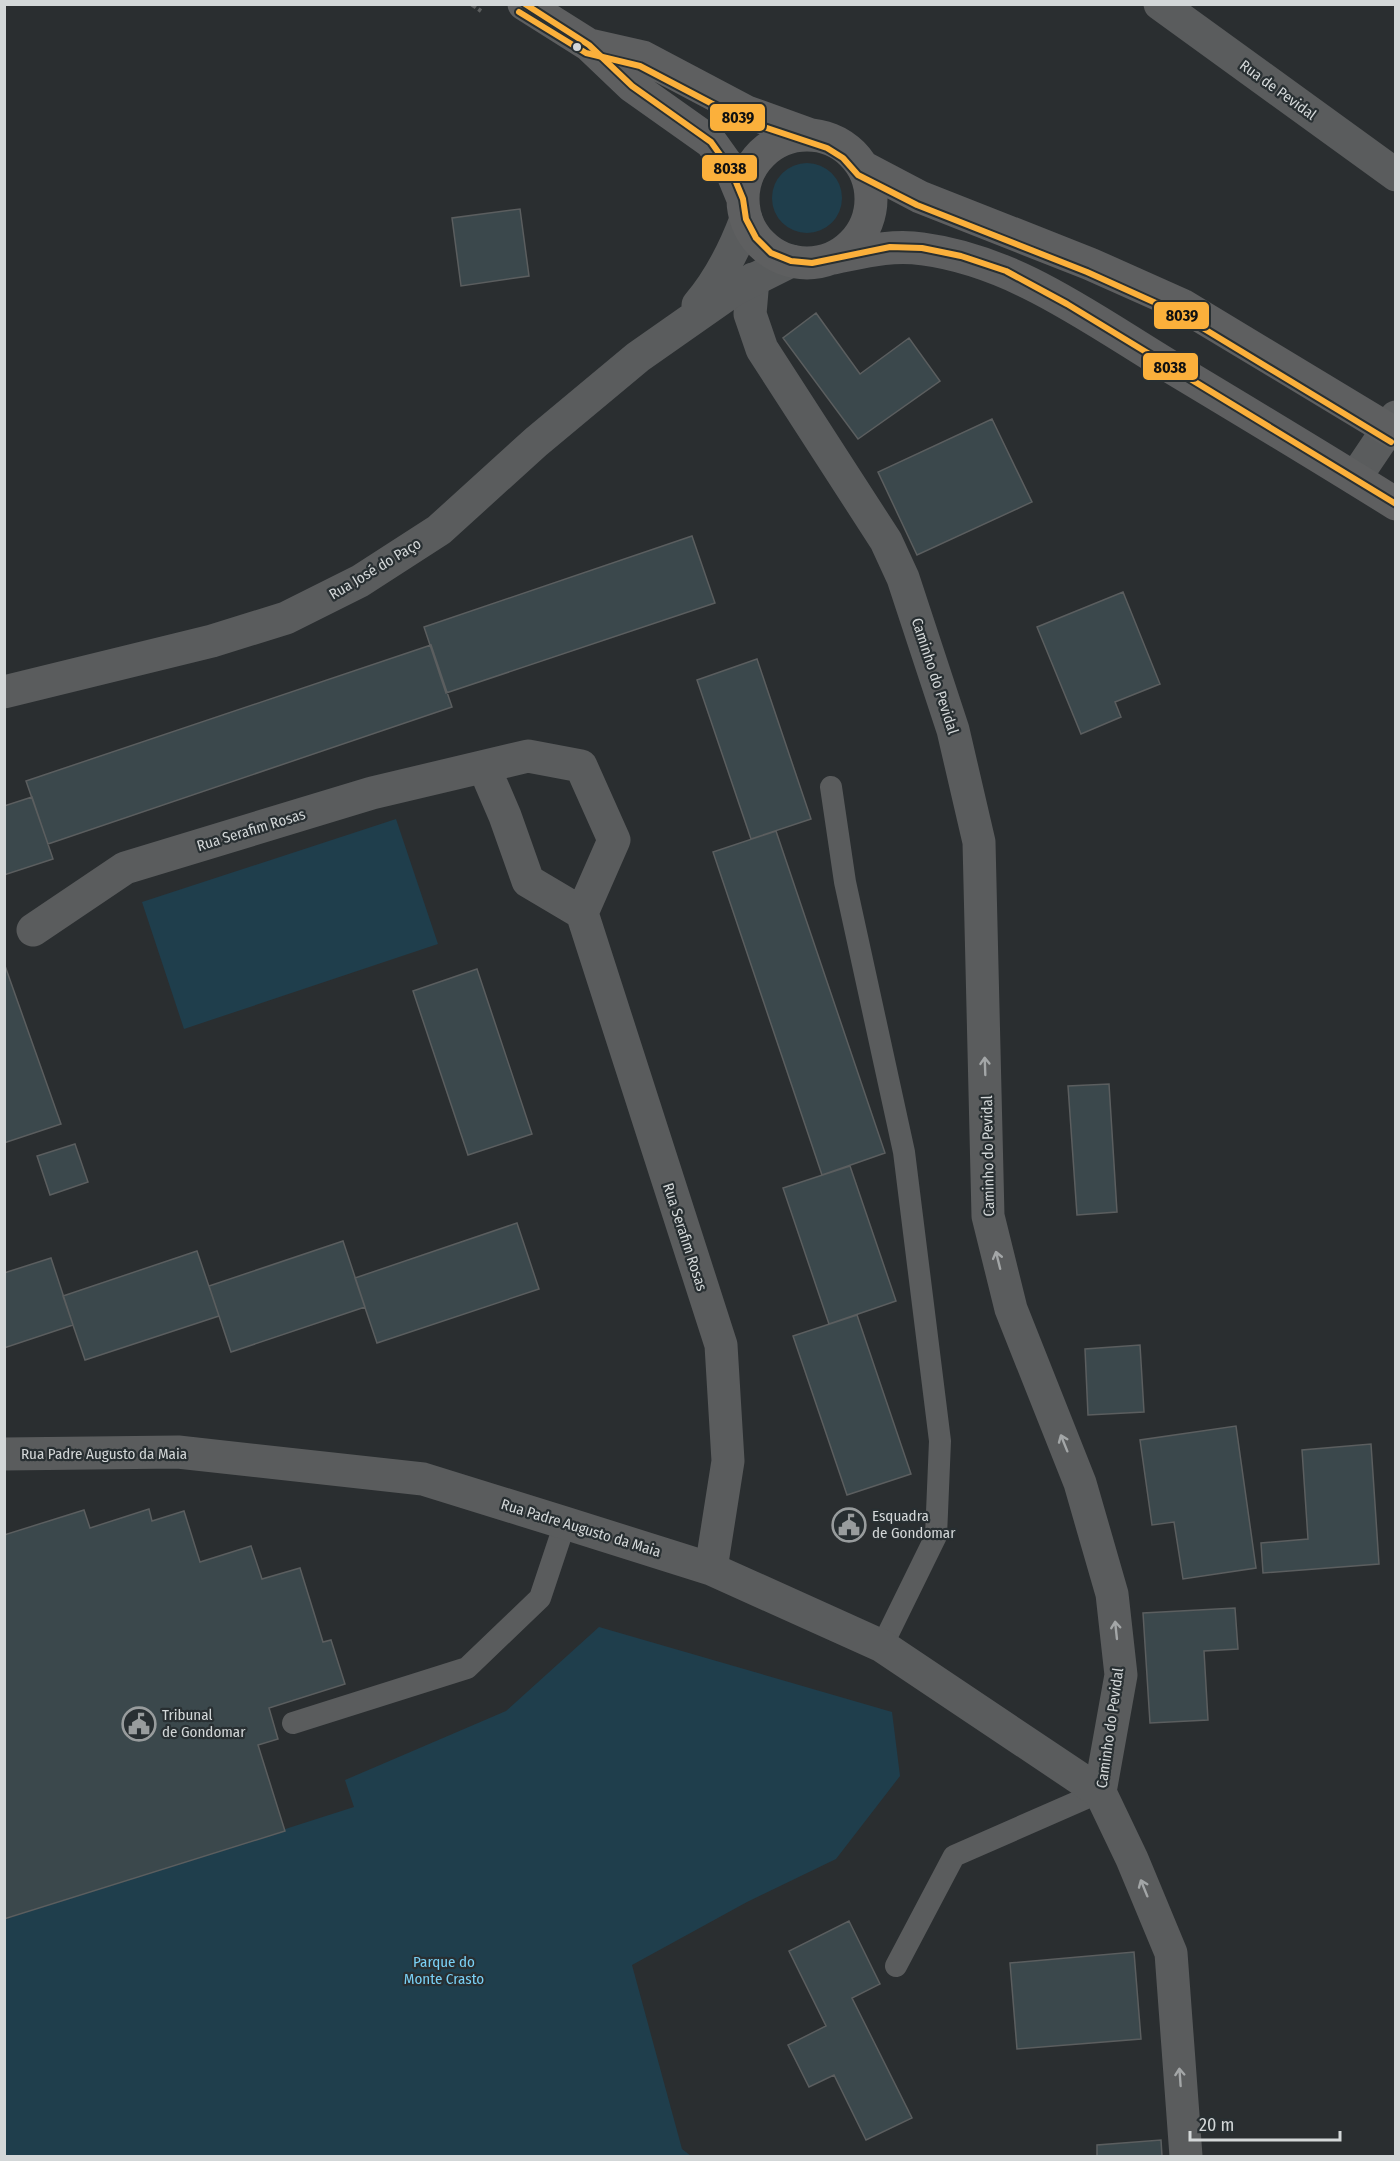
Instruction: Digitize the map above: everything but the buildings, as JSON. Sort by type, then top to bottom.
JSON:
[{"type":"main road","points":[[524,4],[588,45],[632,86],[711,142],[731,170],[756,238],[771,253],[791,261],[812,263],[890,247],[922,248],[961,256],[1006,271],[1066,304],[1395,504]]},
{"type":"main road","points":[[588,45],[643,57],[747,112],[831,140],[849,151],[863,167],[871,187],[871,208],[864,228],[852,246],[833,258]]},
{"type":"main road","points":[[744,209],[746,178],[756,160],[771,146],[791,137],[811,135]]},
{"type":"main road","points":[[863,167],[920,197],[1090,264],[1182,305],[1393,427]]},
{"type":"street","name":"Rua de Pevidal","points":[[1160,4],[1395,176]]},
{"type":"street","name":"Rua José do Paço","points":[[682,325],[716,284],[735,250],[744,209]]},
{"type":"street","name":"Rua José do Paço","points":[[4,692],[212,641],[286,618],[360,581],[439,530],[613,376],[682,325],[753,279],[791,261]]},
{"type":"street","name":"Caminho do Pevidal","points":[[753,279],[750,314],[762,349],[886,541],[903,578],[953,730],[979,842],[988,1216],[1011,1310],[1080,1483],[1112,1594],[1121,1675],[1100,1792],[1132,1859],[1171,1953],[1186,2157]]},
{"type":"street","points":[[1355,478],[1393,427]]},
{"type":"street","name":"Rua Serafim Rosas","points":[[33,930],[125,868],[372,793],[528,756],[581,766],[615,840],[582,913],[721,1345],[728,1461],[711,1569]]},
{"type":"street","points":[[484,767],[505,816],[528,881],[582,913]]},
{"type":"street","name":"Rua Padre Augusto da Maia","points":[[4,1454],[178,1452],[423,1479],[711,1569],[882,1646],[1100,1792]]},
{"type":"lane","points":[[831,787],[845,882],[904,1152],[940,1441],[936,1536],[882,1646]]},
{"type":"lane","points":[[293,1723],[467,1668],[540,1598],[565,1523]]},
{"type":"lane","points":[[896,1966],[954,1856],[1100,1792]]},
{"type":"green space","points":[[807,163],[820,166],[832,173],[839,185],[842,198],[839,211],[832,223],[820,230],[807,233],[794,230],[782,223],[775,211],[772,198],[775,185],[782,173],[794,166]]},
{"type":"green space","points":[[396,819],[438,944],[184,1029],[142,902]]},
{"type":"green space","name":"Parque do Monte Crasto","points":[[599,1627],[892,1712],[900,1776],[836,1859],[747,1902],[632,1965],[682,2149],[691,2156],[5,2156],[5,1919],[354,1807],[345,1780],[506,1711]]},
{"type":"transit line","name":"8038","points":[[525,4],[589,45],[632,86],[711,142],[731,170],[743,199],[746,219],[756,238],[771,253],[791,261],[812,263],[890,247],[922,248],[961,256],[1006,271],[1067,304],[1396,504]]},
{"type":"transit line","name":"8039","points":[[519,12],[586,53],[640,66],[743,120],[827,148],[843,158],[858,175],[917,205],[1087,272],[1178,313],[1391,442]]},
{"type":"place","name":"Esquadra de Gondomar","points":[[849,1525]]},
{"type":"place","name":"Tribunal de Gondomar","points":[[139,1724]]}]
